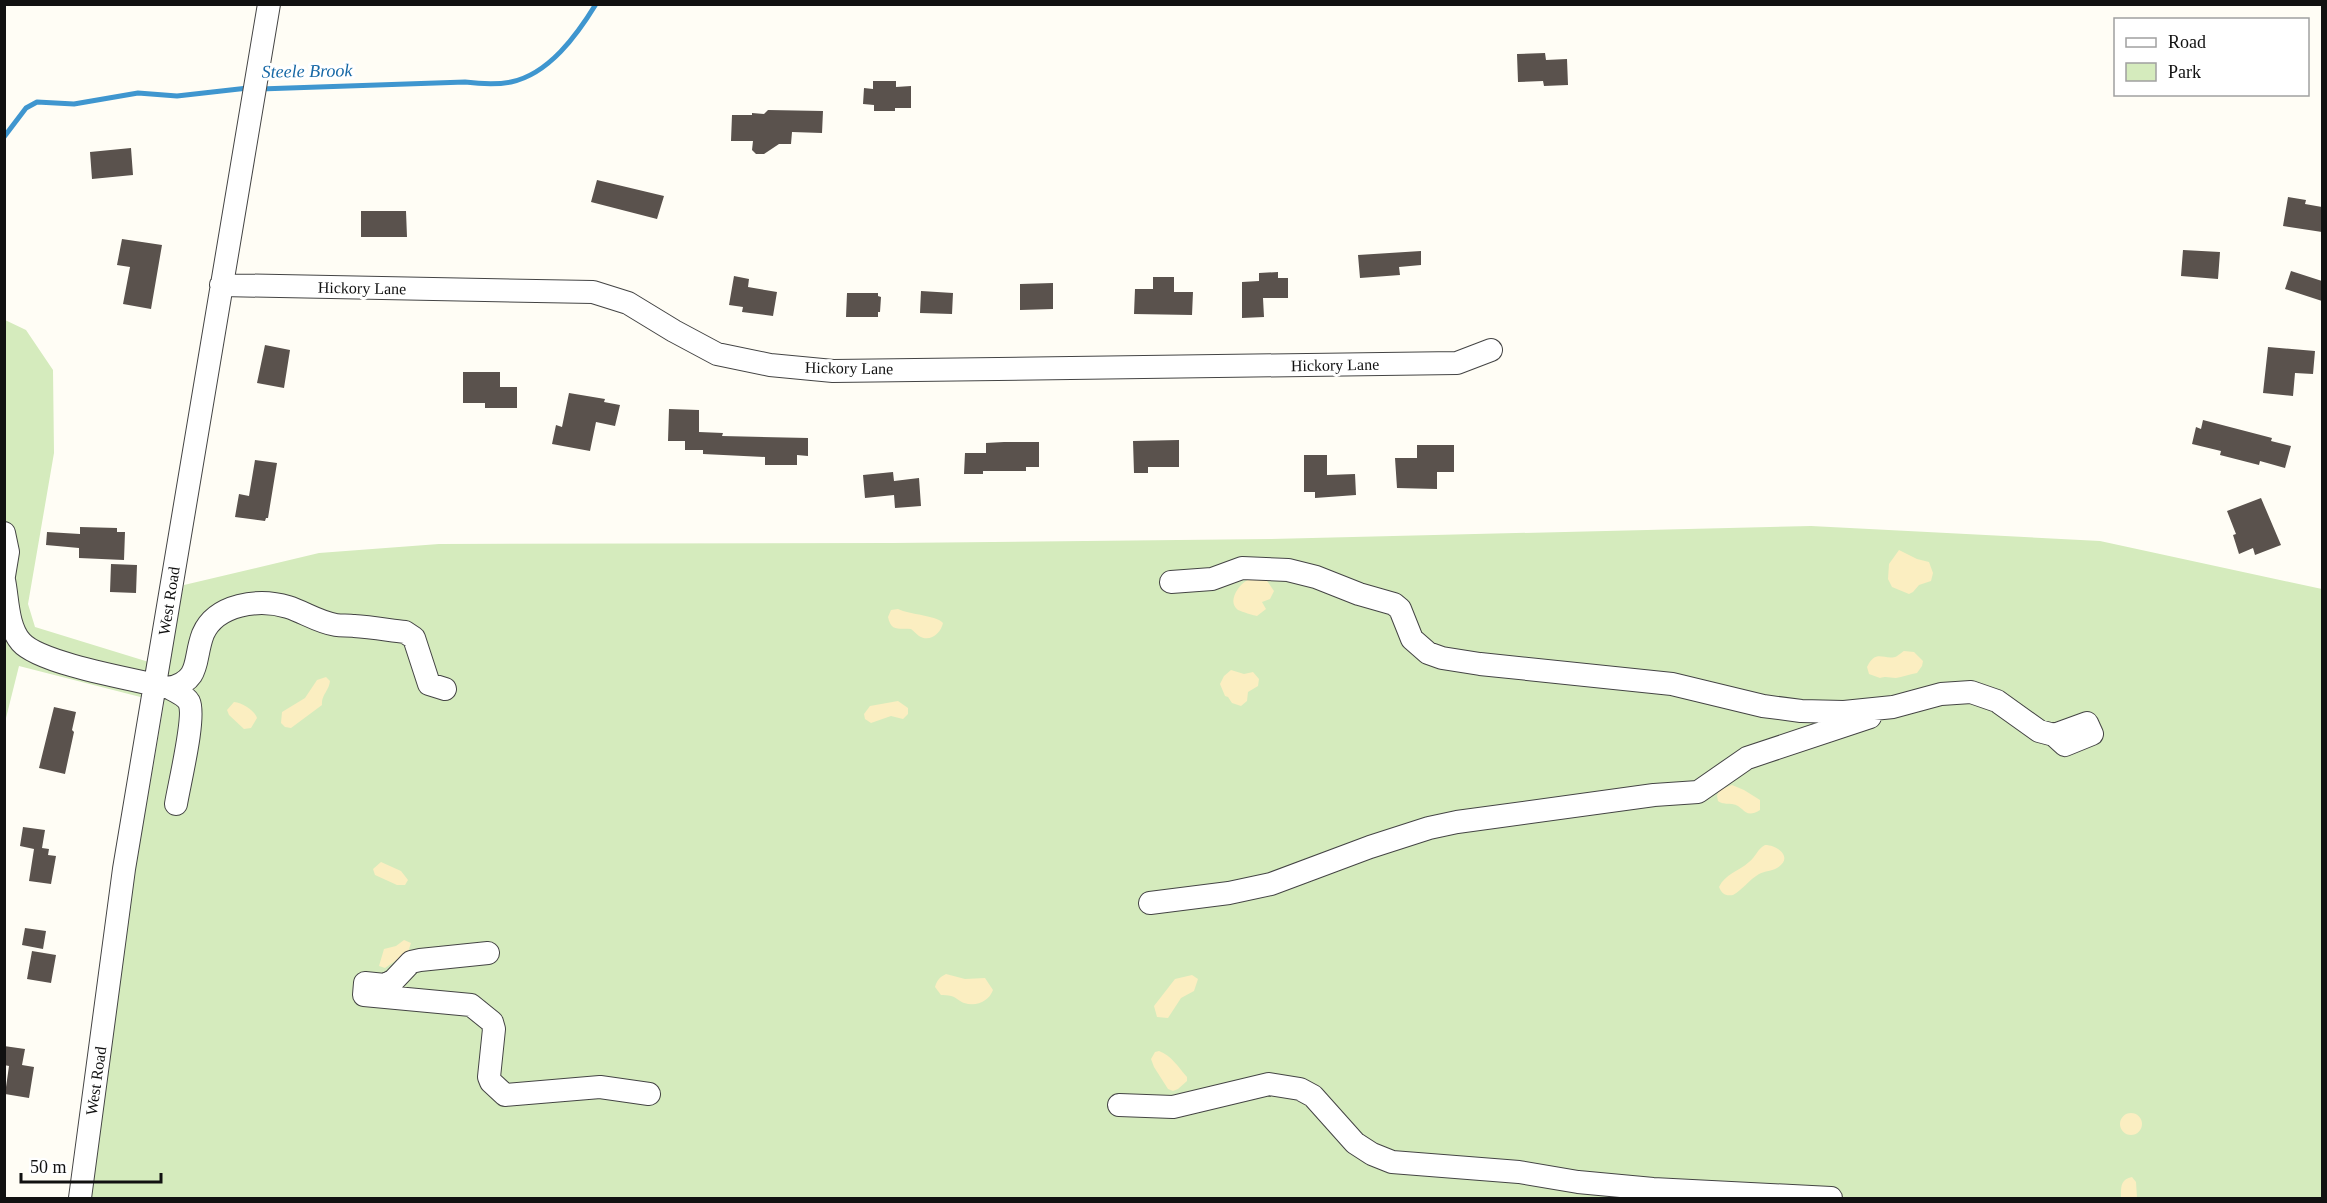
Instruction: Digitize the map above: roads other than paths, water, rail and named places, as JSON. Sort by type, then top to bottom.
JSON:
[{"type":"street","name":"West Road","points":[[80,1198],[124,869],[162,686],[221,285],[269,4]]},
{"type":"street","name":"Hickory Lane","points":[[221,285],[593,292],[627,303],[674,332],[717,354],[770,365],[833,370],[1457,363],[1491,350]]},
{"type":"street","points":[[4,533],[8,552],[5,572],[14,631],[20,642],[43,657],[162,686],[185,697],[190,703],[191,712],[176,804]]},
{"type":"street","points":[[1171,582],[1212,579],[1242,568],[1288,570],[1316,577],[1359,594],[1394,604],[1400,609],[1412,639],[1428,653],[1442,658],[1672,684],[1763,706],[1801,711],[1844,712],[1893,707],[1941,694],[1971,692],[1997,701],[2039,731],[2054,735]]},
{"type":"street","points":[[162,686],[184,683],[192,677],[201,640],[213,618],[223,610],[254,604],[287,606],[322,622],[338,626],[405,632],[414,638],[429,684],[445,689]]},
{"type":"street","points":[[1150,903],[1229,893],[1271,884],[1370,847],[1429,828],[1457,822],[1654,795],[1698,792],[1747,758],[1863,721],[1893,707]]},
{"type":"street","points":[[488,953],[411,962],[394,980],[385,984],[365,983],[364,995],[471,1005],[492,1022],[494,1029],[489,1077],[491,1082],[505,1095],[600,1087],[649,1094]]},
{"type":"street","points":[[1119,1105],[1173,1107],[1269,1084],[1284,1085],[1300,1089],[1313,1096],[1355,1143],[1372,1154],[1392,1162],[1507,1171],[1578,1182],[1653,1189],[1831,1198]]},
{"type":"waterway","name":"Steele Brook","points":[[260,89],[511,82],[538,71],[561,52],[596,4]]},
{"type":"waterway","name":"Steele Brook","points":[[4,137],[26,108],[37,102],[74,104],[138,93],[177,96],[248,88]]}]
